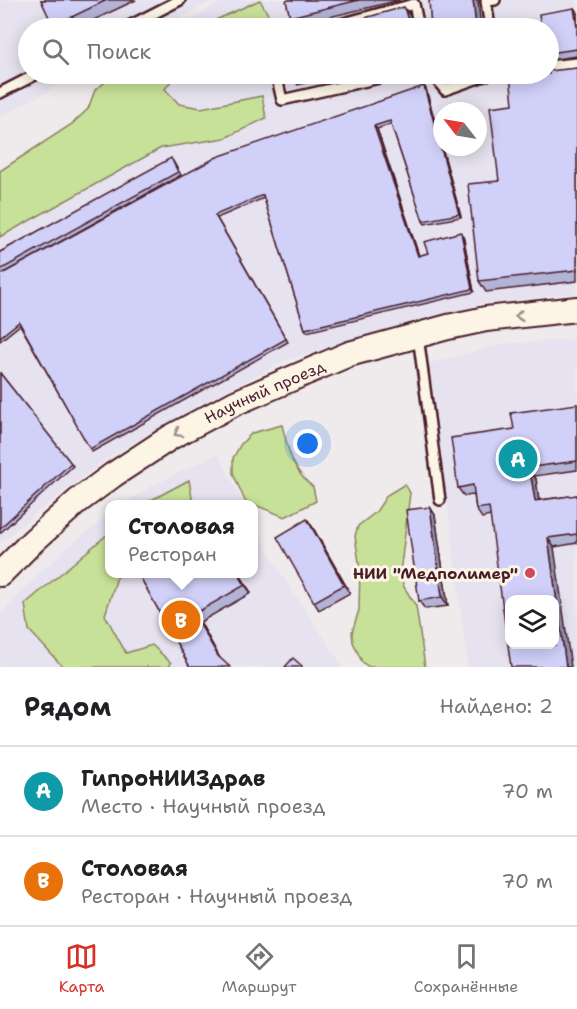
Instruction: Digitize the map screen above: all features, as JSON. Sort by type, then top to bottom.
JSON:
[{"type":"street","name":"Научный проезд","points":[[0,574],[78,501],[171,437],[235,403],[349,354],[486,319],[577,309]]},
{"type":"lane","points":[[144,18],[180,0]]},
{"type":"lane","points":[[489,18],[486,1],[495,0]]},
{"type":"lane","points":[[362,18],[414,4],[417,18]]},
{"type":"lane","points":[[559,65],[577,63]]},
{"type":"lane","points":[[0,93],[18,84]]},
{"type":"lane","points":[[278,84],[282,100],[353,84]]},
{"type":"lane","points":[[440,84],[445,90],[462,84]]},
{"type":"lane","points":[[418,336],[440,500]]},
{"type":"shaded area","points":[[0,0],[214,0],[181,18],[18,18],[18,84],[61,84],[0,117]]},
{"type":"shaded area","points":[[226,0],[577,0],[577,293],[483,304],[386,329],[287,360],[199,405],[114,454],[39,510],[0,544],[0,229],[138,84],[559,84],[559,18],[194,18]]},
{"type":"shaded area","points":[[577,339],[577,667],[468,667],[430,363],[503,344]]},
{"type":"shaded area","points":[[218,454],[242,500],[130,500],[152,486]]},
{"type":"shaded area","points":[[105,518],[105,578],[258,578],[258,531],[279,571],[343,667],[0,667],[0,616],[25,587],[64,550]]},
{"type":"green space","points":[[260,0],[270,18],[220,18]]},
{"type":"green space","points":[[103,84],[169,84],[165,89],[179,104],[201,108],[262,96],[266,118],[225,138],[161,148],[0,237],[0,171],[72,124],[88,109],[95,90]]},
{"type":"green space","points":[[282,425],[292,459],[300,474],[313,487],[316,501],[285,517],[258,506],[258,500],[245,500],[233,473],[233,458],[241,444],[252,433]]},
{"type":"green space","points":[[189,480],[192,500],[152,500]]},
{"type":"green space","points":[[405,484],[410,493],[400,574],[404,587],[416,606],[425,667],[369,667],[362,662],[353,642],[352,632],[359,610],[360,569],[355,536],[358,526],[376,512],[387,495]]},
{"type":"green space","points":[[105,536],[105,578],[117,578],[105,615],[126,653],[152,645],[171,663],[169,667],[63,667],[29,630],[25,604]]},
{"type":"building","points":[[41,0],[107,0],[70,18],[49,18]]},
{"type":"building","points":[[359,0],[290,17],[286,1]]},
{"type":"building","points":[[429,0],[473,0],[475,18],[430,18]]},
{"type":"building","points":[[404,7],[407,18],[365,18]]},
{"type":"building","points":[[574,8],[577,49],[559,52],[559,18],[540,18],[539,14]]},
{"type":"building","points":[[577,68],[577,270],[479,281],[468,184],[499,181],[490,107],[513,104],[511,84],[559,84],[559,70]]},
{"type":"building","points":[[424,86],[433,119],[433,156],[443,156],[459,214],[423,221],[390,121],[374,126],[418,256],[428,253],[424,242],[461,232],[472,289],[305,329],[263,195],[215,215],[286,339],[90,449],[19,322],[0,337],[0,275],[217,157]]},
{"type":"building","points":[[171,158],[178,172],[0,270],[0,252]]},
{"type":"building","points":[[0,373],[71,463],[0,528]]},
{"type":"building","points":[[577,404],[577,461],[525,468],[526,472],[530,471],[535,501],[577,495],[577,534],[548,538],[556,595],[505,595],[505,623],[489,507],[476,509],[473,485],[458,488],[451,438],[514,429],[511,413]]},
{"type":"building","points":[[430,507],[442,597],[419,601],[406,510]]},
{"type":"building","points":[[307,519],[344,585],[314,602],[277,537]]},
{"type":"building","points":[[141,578],[241,578],[245,585],[194,614],[218,656],[230,667],[190,667]]},
{"type":"building","points":[[559,617],[566,667],[511,667],[509,649],[559,649]]},
{"type":"building","points":[[293,658],[302,666],[302,667],[285,667]]},
{"type":"place","name":"ГипроНИИЗдрав","points":[[518,459]]},
{"type":"place","name":"НИИ \"Медполимер\"","points":[[530,573]]},
{"type":"place","name":"Столовая","points":[[181,620]]}]
